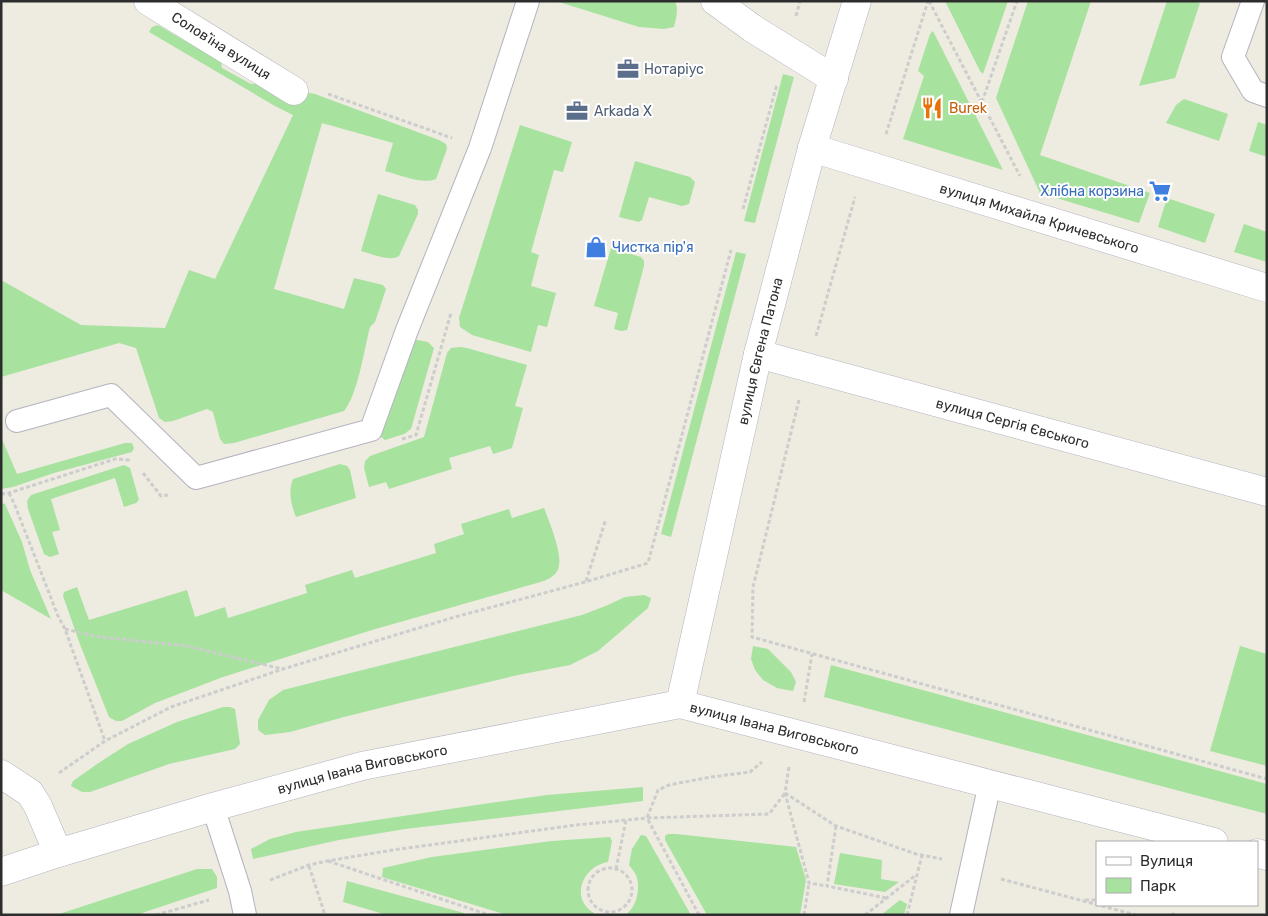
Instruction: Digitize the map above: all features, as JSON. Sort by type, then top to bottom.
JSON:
[{"type":"main road","name":"Соловʼїна вулиця","points":[[148,1],[294,91]]},
{"type":"main road","points":[[715,1],[752,28],[834,79]]},
{"type":"main road","name":"вулиця Євгена Патона","points":[[680,704],[758,354],[812,148],[857,1]]},
{"type":"main road","name":"вулиця Михайла Кричевського","points":[[812,148],[1267,288]]},
{"type":"main road","name":"вулиця Сергія Євського","points":[[758,354],[1267,492]]},
{"type":"main road","name":"вулиця Івана Виговського","points":[[1,872],[212,806],[362,766],[680,704],[1210,841]]},
{"type":"main road","points":[[1,774],[30,793],[38,806],[58,853]]},
{"type":"lane","points":[[17,421],[111,395],[196,478],[371,430],[407,330],[480,148],[528,1]]},
{"type":"lane","points":[[1253,1],[1233,57],[1253,91],[1267,96]]},
{"type":"lane","points":[[961,915],[990,783]]},
{"type":"lane","points":[[212,806],[240,891],[245,915]]},
{"type":"path","points":[[928,1],[1022,180]]},
{"type":"path","points":[[883,141],[928,1]]},
{"type":"path","points":[[982,103],[1017,1]]},
{"type":"path","points":[[743,209],[777,82]]},
{"type":"path","points":[[294,91],[309,88],[480,148]]},
{"type":"path","points":[[815,339],[857,189]]},
{"type":"path","points":[[30,793],[105,741],[171,707],[283,669],[455,617],[586,582],[648,563],[730,250]]},
{"type":"path","points":[[397,440],[416,435],[452,310]]},
{"type":"path","points":[[801,393],[753,587],[752,637],[1267,779]]},
{"type":"path","points":[[1,494],[115,459],[135,460]]},
{"type":"path","points":[[142,472],[161,496],[169,495]]},
{"type":"path","points":[[9,493],[58,616],[66,629],[105,741]]},
{"type":"path","points":[[586,582],[606,519]]},
{"type":"path","points":[[66,629],[100,637],[187,646],[283,669]]},
{"type":"path","points":[[806,698],[812,654]]},
{"type":"path","points":[[699,915],[647,818],[658,790],[669,785],[711,776],[750,772],[795,734]]},
{"type":"path","points":[[156,915],[240,891],[309,865],[327,861],[402,849],[626,820],[769,814],[785,793],[809,883],[804,915]]},
{"type":"path","points":[[616,869],[626,820]]},
{"type":"path","points":[[827,886],[836,826]]},
{"type":"path","points":[[907,915],[922,855]]},
{"type":"path","points":[[327,861],[489,915]]},
{"type":"path","points":[[309,865],[325,915]]},
{"type":"path","points":[[606,868],[616,869],[626,874],[633,888],[632,895],[630,902],[625,907],[612,913],[604,913],[592,903],[588,889],[590,882],[599,871],[606,868]]},
{"type":"path","points":[[865,915],[916,876]]},
{"type":"path","points":[[809,883],[886,898]]},
{"type":"path","points":[[1079,901],[1096,900]]},
{"type":"path","points":[[177,908],[179,915]]},
{"type":"green space","points":[[675,1],[677,11],[674,27],[664,29],[639,27],[559,2]]},
{"type":"green space","points":[[945,1],[1008,1],[983,74],[980,71]]},
{"type":"green space","points":[[1028,1],[1091,1],[1040,155],[1150,193],[1139,223],[1040,193],[996,98]]},
{"type":"green space","points":[[1167,1],[1194,1],[1200,3],[1175,78],[1139,86]]},
{"type":"green space","points":[[158,25],[221,62],[222,68],[251,84],[259,83],[315,94],[446,144],[447,149],[436,179],[430,181],[418,180],[385,171],[393,143],[322,123],[274,289],[344,309],[354,278],[383,285],[386,289],[375,322],[370,327],[353,394],[344,411],[234,443],[224,444],[220,439],[213,412],[207,409],[173,421],[165,422],[159,418],[136,348],[119,343],[1,377],[1,280],[81,325],[165,328],[189,270],[215,279],[293,115],[149,32],[152,27]]},
{"type":"green space","points":[[933,31],[1003,170],[903,139],[924,76],[918,71],[930,34]]},
{"type":"green space","points":[[783,74],[794,77],[755,223],[744,221]]},
{"type":"green space","points":[[1184,99],[1228,114],[1219,141],[1166,123],[1176,105]]},
{"type":"green space","points":[[1258,122],[1267,125],[1267,157],[1249,151]]},
{"type":"green space","points":[[520,125],[572,142],[563,172],[554,170],[531,252],[539,255],[531,286],[556,293],[547,327],[538,325],[531,352],[472,335],[460,327],[459,318]]},
{"type":"green space","points":[[635,161],[690,177],[695,182],[689,204],[682,206],[649,197],[642,220],[639,222],[619,217]]},
{"type":"green space","points":[[378,194],[415,205],[418,210],[418,214],[399,256],[395,258],[380,257],[361,251]]},
{"type":"green space","points":[[1167,198],[1215,214],[1205,243],[1158,227]]},
{"type":"green space","points":[[1244,224],[1267,232],[1267,262],[1234,252]]},
{"type":"green space","points":[[611,248],[641,257],[644,261],[627,330],[621,331],[614,329],[618,313],[594,306]]},
{"type":"green space","points":[[736,252],[746,254],[671,537],[661,534]]},
{"type":"green space","points":[[412,339],[428,342],[434,348],[411,429],[404,434],[385,440],[380,436]]},
{"type":"green space","points":[[460,347],[527,365],[515,406],[523,408],[512,448],[493,454],[490,446],[449,458],[452,469],[389,489],[386,482],[369,487],[364,468],[365,461],[370,456],[424,437],[447,353],[451,348]]},
{"type":"green space","points":[[1,437],[17,474],[125,443],[132,443],[134,448],[132,452],[1,489]]},
{"type":"green space","points":[[340,464],[347,466],[350,470],[356,498],[296,517],[291,498],[293,479]]},
{"type":"green space","points":[[124,465],[130,468],[139,500],[124,507],[115,478],[51,499],[60,530],[52,532],[59,554],[50,557],[44,554],[28,509],[27,501],[31,495]]},
{"type":"green space","points":[[1,503],[5,504],[22,542],[30,570],[51,619],[1,590]]},
{"type":"green space","points":[[544,508],[559,553],[557,571],[547,580],[372,630],[223,677],[155,703],[122,721],[116,721],[109,717],[63,596],[64,592],[77,587],[89,620],[187,590],[195,617],[225,607],[228,618],[307,593],[305,585],[352,570],[355,578],[436,553],[434,544],[464,534],[461,524],[509,509],[512,518]]},
{"type":"green space","points":[[644,595],[651,598],[648,608],[598,651],[570,665],[518,675],[404,702],[290,732],[265,735],[258,730],[258,720],[269,700],[283,690],[582,615],[625,597]]},
{"type":"green space","points":[[753,646],[768,649],[791,672],[796,682],[793,691],[777,688],[763,680],[755,670],[751,659]]},
{"type":"green space","points":[[1240,646],[1267,654],[1267,766],[1210,751]]},
{"type":"green space","points":[[831,665],[1267,784],[1267,814],[824,697]]},
{"type":"green space","points":[[223,707],[235,709],[240,744],[235,749],[169,764],[90,792],[82,792],[71,786],[73,781],[128,744],[177,722]]},
{"type":"green space","points":[[643,787],[643,801],[405,829],[339,840],[253,859],[251,849],[270,839],[296,832],[547,795]]},
{"type":"green space","points":[[668,834],[796,847],[806,880],[800,915],[707,915],[665,840],[665,836]]},
{"type":"green space","points":[[641,835],[646,836],[691,915],[625,915],[629,912],[637,897],[637,880],[629,865],[632,849]]},
{"type":"green space","points":[[610,837],[612,841],[608,862],[592,870],[582,883],[582,899],[586,907],[594,913],[593,915],[507,915],[382,877],[383,868],[432,857],[552,841]]},
{"type":"green space","points":[[840,853],[882,860],[881,879],[899,882],[885,892],[834,884]]},
{"type":"green space","points":[[197,869],[212,869],[217,877],[217,888],[136,915],[56,915]]},
{"type":"green space","points":[[347,881],[464,913],[464,915],[387,915],[343,902]]},
{"type":"green space","points":[[900,900],[907,904],[904,915],[881,915]]},
{"type":"place","name":"Нотаріус","points":[[628,69]]},
{"type":"place","name":"Burek","points":[[932,108]]},
{"type":"place","name":"Arkada X","points":[[577,111]]},
{"type":"place","name":"Хлібна корзина","points":[[1160,191]]},
{"type":"place","name":"Чистка пір'я","points":[[596,247]]}]
